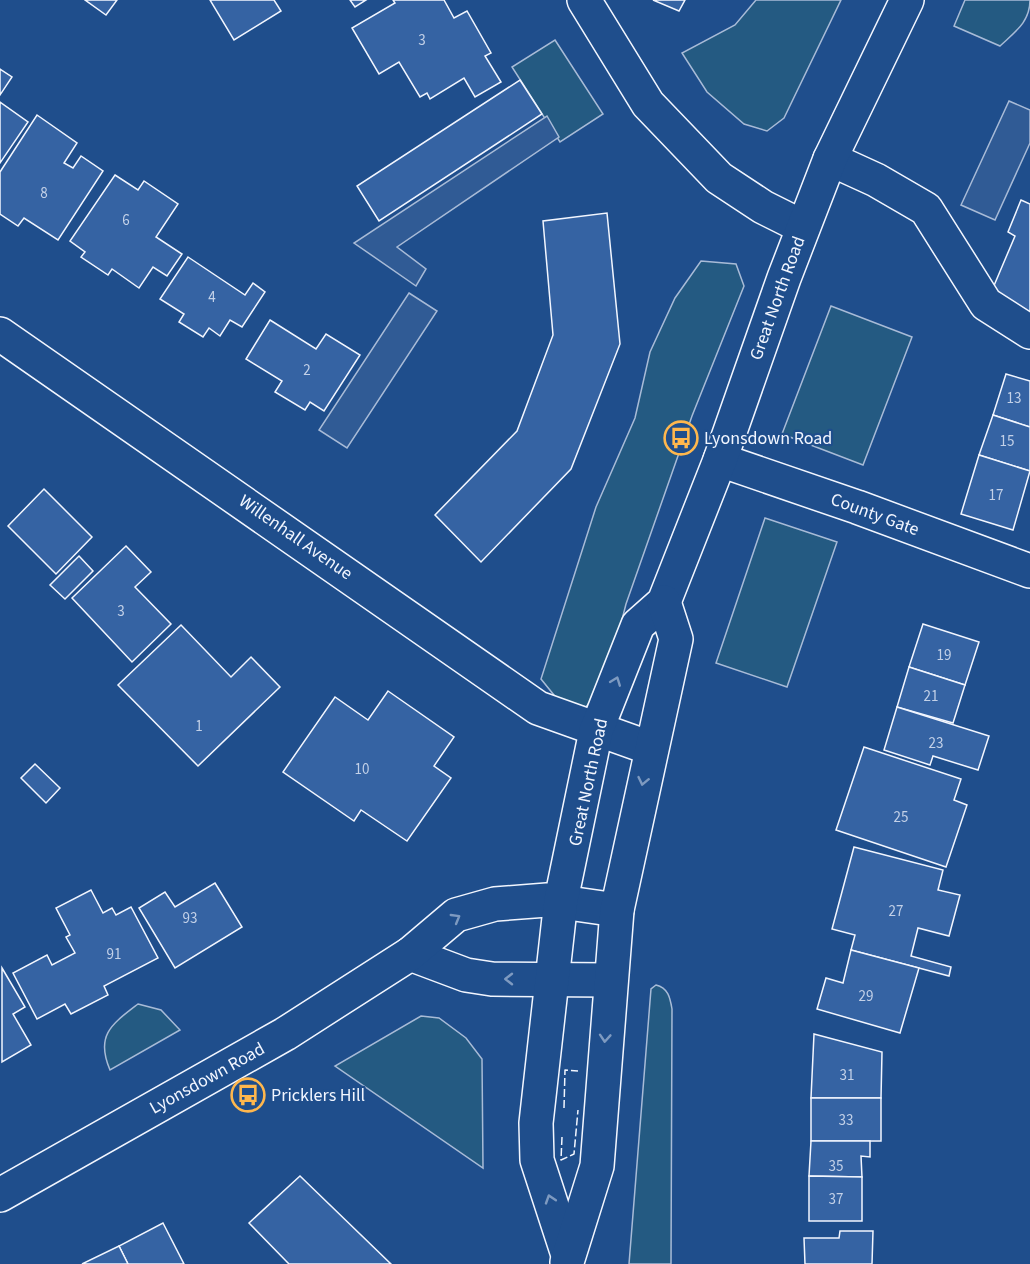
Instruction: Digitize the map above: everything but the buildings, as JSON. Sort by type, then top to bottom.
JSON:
[{"type":"main road","points":[[584,0],[633,83],[656,112],[719,178],[763,207],[803,227]]},
{"type":"main road","name":"Great North Road","points":[[554,979],[561,900],[596,731],[638,625],[663,602],[720,460],[803,227],[830,159],[907,0]]},
{"type":"main road","points":[[830,159],[876,180],[926,208],[986,304],[1030,332]]},
{"type":"main road","name":"Willenhall Avenue","points":[[0,334],[538,708],[596,731],[650,748]]},
{"type":"main road","name":"County Gate","points":[[720,460],[857,507],[1030,571]]},
{"type":"main road","points":[[567,1260],[597,1166],[617,910],[650,748],[676,639],[663,602]]},
{"type":"main road","name":"Lyonsdown Road","points":[[0,1195],[285,1034],[410,954],[456,915],[495,904],[561,900],[617,910]]},
{"type":"main road","points":[[410,954],[466,975],[492,979],[610,980]]},
{"type":"main road","points":[[554,979],[536,1123],[536,1153],[567,1260]]},
{"type":"shaded area","points":[[756,0],[841,0],[784,118],[767,131],[744,124],[707,92],[682,53],[735,25]]},
{"type":"shaded area","points":[[965,0],[1030,0],[1024,21],[1000,46],[954,26]]},
{"type":"shaded area","points":[[555,40],[603,114],[560,142],[512,67]]},
{"type":"shaded area","points":[[1009,101],[1030,110],[1030,143],[995,220],[961,205]]},
{"type":"shaded area","points":[[547,116],[559,137],[397,247],[426,269],[416,286],[354,243]]},
{"type":"shaded area","points":[[701,261],[736,264],[744,286],[692,416],[626,604],[606,682],[586,707],[558,700],[541,679],[596,507],[635,418],[650,352],[675,298]]},
{"type":"shaded area","points":[[409,293],[437,311],[347,448],[319,430]]},
{"type":"shaded area","points":[[831,306],[912,337],[863,465],[782,434]]},
{"type":"shaded area","points":[[765,518],[837,542],[787,687],[716,663]]},
{"type":"shaded area","points":[[656,985],[668,994],[672,1009],[671,1264],[629,1264],[651,989]]},
{"type":"shaded area","points":[[138,1004],[161,1010],[180,1030],[110,1070],[104,1048],[105,1039],[114,1024]]},
{"type":"shaded area","points":[[421,1016],[439,1018],[466,1038],[482,1059],[483,1168],[335,1066]]},
{"type":"fence","points":[[564,1108],[565,1070],[578,1071]]},
{"type":"fence","points":[[562,1137],[561,1160],[574,1154],[578,1110]]},
{"type":"place","name":"Lyonsdown Road","points":[[681,438]]},
{"type":"place","name":"Pricklers Hill","points":[[248,1095]]}]
